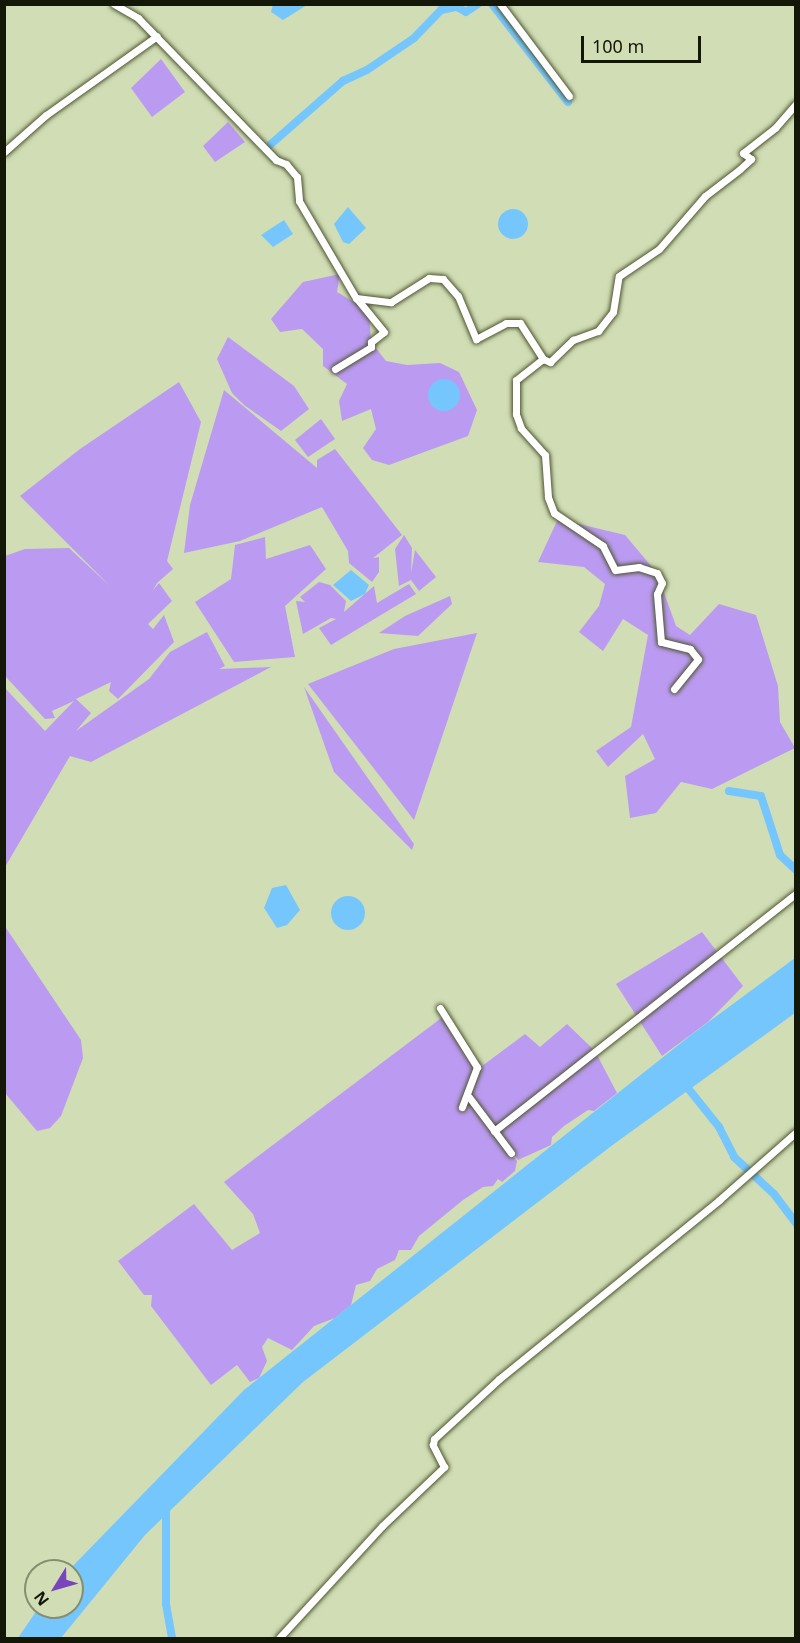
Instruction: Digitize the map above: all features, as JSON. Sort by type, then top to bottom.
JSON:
[{"type":"street","points":[[114,4],[138,18],[276,160],[286,164],[297,177],[299,201],[356,298],[384,332],[371,342],[371,347],[335,369]]},
{"type":"street","points":[[500,4],[569,96]]},
{"type":"street","points":[[4,152],[46,115],[156,36]]},
{"type":"street","points":[[356,298],[391,302],[429,278],[443,279],[458,296],[476,339],[506,323],[520,323],[543,359],[550,362],[563,346],[602,326],[613,312],[620,276],[660,249],[705,196],[751,159],[743,153],[775,128],[795,104]]},
{"type":"street","points":[[543,359],[516,380],[514,397],[520,428],[545,455],[550,505],[558,519],[603,546],[615,570],[639,567],[657,573],[662,583],[657,594],[661,642],[690,649],[698,659],[674,689]]},
{"type":"street","points":[[494,1131],[795,893]]},
{"type":"street","points":[[440,1008],[477,1067],[469,1097],[462,1107]]},
{"type":"street","points":[[469,1097],[511,1153]]},
{"type":"street","points":[[279,1638],[382,1526],[444,1467],[433,1445],[434,1439],[499,1379],[745,1177],[795,1132]]},
{"type":"shaded area","points":[[161,59],[185,92],[152,117],[131,88]]},
{"type":"shaded area","points":[[228,122],[245,142],[215,162],[203,146]]},
{"type":"shaded area","points":[[340,274],[337,292],[369,311],[371,342],[386,361],[407,365],[440,363],[459,372],[477,410],[468,436],[389,465],[372,460],[363,448],[376,429],[371,409],[342,421],[339,401],[347,384],[323,366],[323,349],[302,329],[280,332],[271,319],[303,282]]},
{"type":"shaded area","points":[[228,337],[294,386],[309,409],[281,431],[244,405],[232,393],[217,359]]},
{"type":"shaded area","points":[[179,382],[201,422],[167,561],[173,569],[157,583],[153,590],[159,583],[172,601],[148,624],[153,629],[164,615],[174,642],[118,699],[109,691],[111,682],[76,699],[91,713],[76,731],[149,679],[170,652],[207,632],[225,666],[219,669],[271,667],[91,762],[70,756],[5,867],[5,688],[45,731],[74,701],[52,711],[55,718],[45,719],[5,676],[5,556],[25,549],[69,548],[110,586],[20,496],[80,449]]},
{"type":"shaded area","points":[[224,390],[317,468],[317,460],[335,449],[402,535],[373,558],[379,557],[379,572],[372,582],[349,563],[348,551],[322,507],[240,541],[184,553],[190,505]]},
{"type":"shaded area","points":[[321,419],[335,439],[308,457],[295,440]]},
{"type":"shaded area","points":[[558,519],[625,535],[657,573],[676,626],[690,635],[719,604],[756,615],[778,686],[780,722],[795,748],[712,789],[681,782],[656,813],[630,818],[625,776],[655,759],[643,734],[608,767],[596,751],[631,727],[648,635],[623,619],[603,651],[579,632],[599,606],[605,584],[584,567],[538,562]]},
{"type":"shaded area","points":[[404,535],[412,548],[411,573],[415,550],[436,577],[419,591],[411,580],[399,586],[395,549]]},
{"type":"shaded area","points":[[265,537],[266,559],[310,545],[326,569],[285,606],[295,657],[234,662],[195,602],[231,579],[235,545]]},
{"type":"shaded area","points":[[319,582],[330,585],[346,601],[344,612],[374,586],[377,603],[409,584],[416,594],[331,645],[319,628],[336,619],[331,618],[303,634],[296,601],[305,602],[300,597]]},
{"type":"shaded area","points":[[450,596],[452,604],[418,636],[379,633],[405,616]]},
{"type":"shaded area","points":[[477,633],[414,820],[308,684],[394,649]]},
{"type":"shaded area","points":[[304,687],[414,844],[412,850],[334,772]]},
{"type":"shaded area","points":[[4,925],[81,1040],[83,1058],[61,1116],[50,1128],[37,1131],[5,1093]]},
{"type":"shaded area","points":[[702,932],[743,986],[708,1022],[662,1056],[616,984]]},
{"type":"shaded area","points":[[444,1016],[476,1067],[464,1109],[469,1099],[517,1161],[515,1171],[502,1182],[498,1179],[493,1186],[483,1187],[463,1200],[419,1236],[411,1250],[399,1250],[395,1260],[377,1269],[370,1281],[356,1285],[351,1305],[335,1318],[314,1326],[292,1350],[268,1338],[262,1347],[267,1361],[259,1378],[250,1382],[237,1365],[211,1385],[151,1306],[152,1295],[144,1295],[118,1261],[194,1204],[232,1250],[260,1233],[253,1214],[224,1182]]},
{"type":"shaded area","points":[[567,1024],[593,1049],[495,1129],[470,1097],[478,1069],[525,1034],[540,1047]]},
{"type":"shaded area","points":[[596,1053],[617,1093],[594,1111],[588,1110],[564,1126],[552,1137],[551,1145],[518,1160],[497,1131]]},
{"type":"water","points":[[273,4],[307,5],[283,20],[271,12]]},
{"type":"water","points":[[348,207],[366,228],[349,244],[343,242],[334,224]]},
{"type":"water","points":[[513,209],[524,213],[528,224],[524,235],[513,239],[502,235],[498,224],[502,213]]},
{"type":"water","points":[[284,220],[293,234],[273,247],[261,235]]},
{"type":"water","points":[[444,379],[455,384],[460,395],[455,406],[444,411],[433,406],[428,395],[433,384]]},
{"type":"water","points":[[351,570],[369,585],[365,594],[351,601],[333,585]]},
{"type":"water","points":[[286,885],[300,910],[287,925],[277,928],[264,908],[272,888]]},
{"type":"water","points":[[348,896],[360,901],[365,913],[360,925],[348,930],[336,925],[331,913],[336,901]]},
{"type":"water","points":[[795,958],[795,1013],[614,1144],[303,1382],[145,1535],[84,1610],[84,1559],[80,1559],[244,1390],[691,1035]]},
{"type":"water","points":[[31,1619],[76,1619],[61,1638],[18,1638]]},
{"type":"waterway","points":[[271,144],[343,81],[367,70],[414,38],[441,10],[457,7],[466,12],[478,4]]},
{"type":"waterway","points":[[492,4],[568,102]]},
{"type":"waterway","points":[[729,791],[761,796],[780,855],[796,870]]},
{"type":"waterway","points":[[683,1082],[719,1127],[734,1157],[774,1194],[796,1223]]},
{"type":"waterway","points":[[166,1503],[166,1604],[172,1638]]}]
